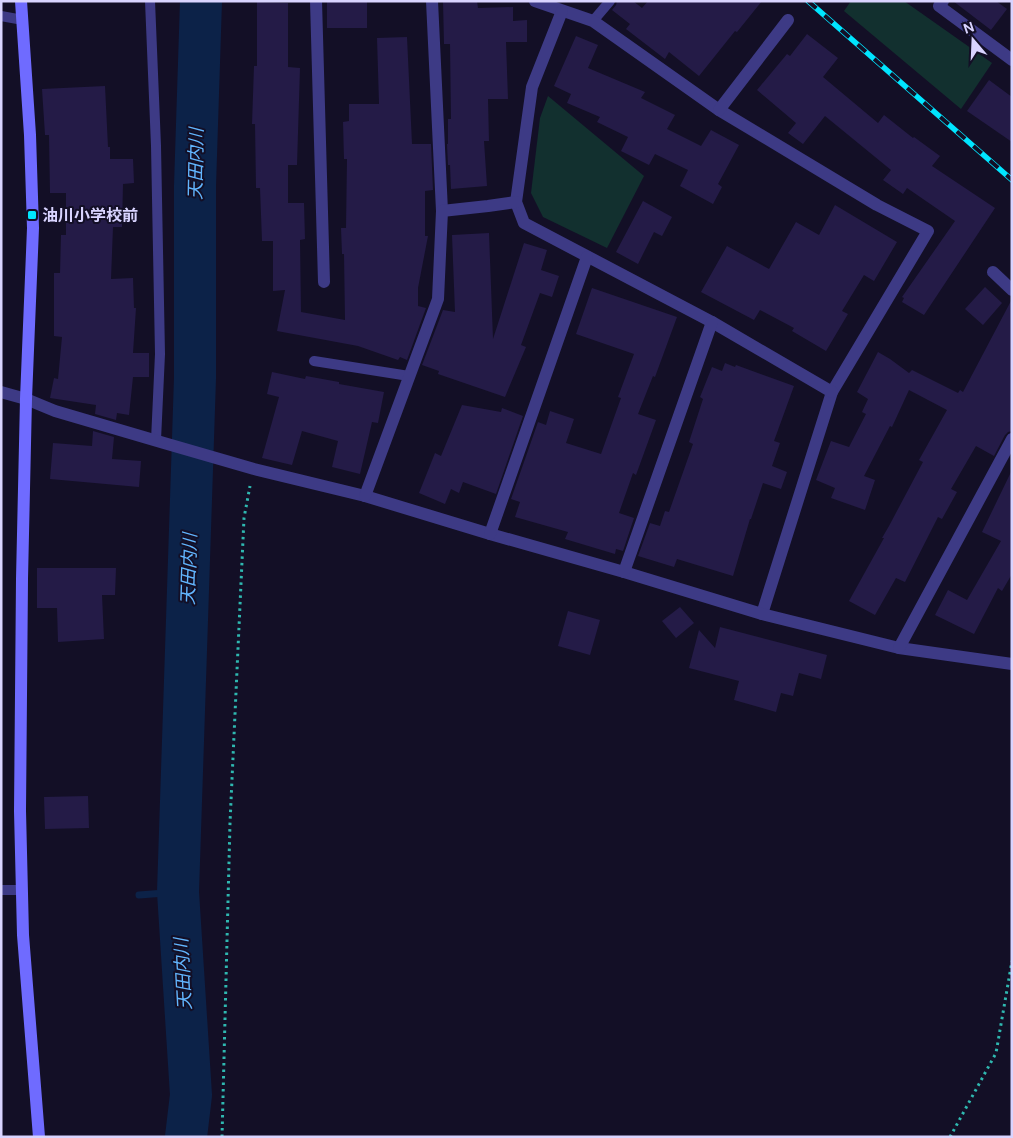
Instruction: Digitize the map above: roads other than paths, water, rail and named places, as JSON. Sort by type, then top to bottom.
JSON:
[{"type":"main road","points":[[21,1],[30,134],[33,228],[26,399],[20,801],[23,934],[39,1137]]},
{"type":"street","points":[[316,1],[324,282]]},
{"type":"street","points":[[365,496],[438,299],[442,211],[432,1]]},
{"type":"street","points":[[535,1],[593,20],[718,110],[877,205],[928,231],[832,392],[762,614]]},
{"type":"street","points":[[943,1],[939,6],[1012,60]]},
{"type":"street","points":[[562,11],[532,87],[516,202],[524,223],[712,322],[832,392]]},
{"type":"street","points":[[718,110],[788,20]]},
{"type":"street","points":[[442,211],[516,202]]},
{"type":"street","points":[[490,534],[587,257]]},
{"type":"street","points":[[993,272],[1012,290]]},
{"type":"street","points":[[624,572],[712,322]]},
{"type":"street","points":[[1,392],[26,399],[55,411],[160,442],[254,469],[365,496],[762,614],[899,648],[1012,664]]},
{"type":"street","points":[[899,648],[1012,439]]},
{"type":"lane","points":[[150,1],[156,146],[160,442]]},
{"type":"lane","points":[[593,20],[610,1]]},
{"type":"lane","points":[[1,16],[23,20]]},
{"type":"lane","points":[[314,361],[409,376]]},
{"type":"lane","points":[[1,890],[22,890]]},
{"type":"waterway","name":"天田内川","points":[[186,1137],[191,1095],[178,892],[195,378],[195,186],[201,1]]},
{"type":"waterway","points":[[139,895],[178,892]]},
{"type":"railway","points":[[808,1],[1012,180]]},
{"type":"place","name":"油川小学校前","points":[[32,215]]}]
